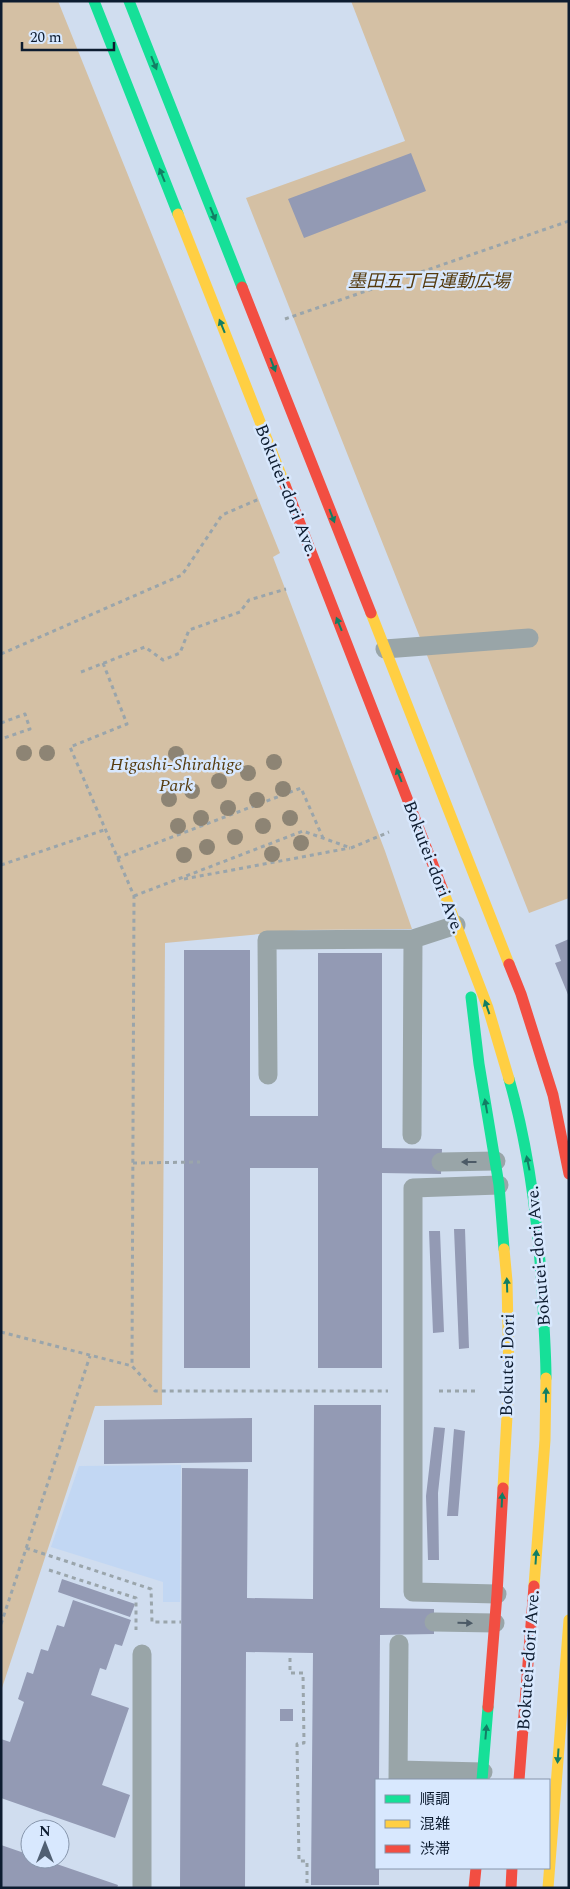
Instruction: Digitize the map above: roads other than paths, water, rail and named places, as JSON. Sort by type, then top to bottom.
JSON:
[{"type":"main road","name":"Bokutei-dori Ave.","points":[[94,1],[398,771],[488,1008],[516,1103],[530,1174],[540,1254],[546,1368],[545,1440],[519,1779]]},
{"type":"main road","name":"Bokutei-dori Ave.","points":[[129,1],[521,994],[553,1095],[569,1174]]},
{"type":"main road","name":"Bokutei Dori","points":[[466,951],[479,1064],[499,1185],[507,1280],[508,1380],[497,1594],[482,1776]]},
{"type":"main road","points":[[553,1095],[569,1120]]},
{"type":"main road","name":"Bokutei-dori Ave.","points":[[550,1862],[569,1620]]},
{"type":"main road","points":[[474,1888],[476,1869]]},
{"type":"main road","points":[[511,1888],[512,1869]]},
{"type":"main road","name":"Bokutei-dori Ave.","points":[[548,1888],[549,1869]]},
{"type":"lane","points":[[385,649],[529,638]]},
{"type":"lane","points":[[268,1074],[267,940],[413,940],[456,925]]},
{"type":"lane","points":[[412,1135],[413,940]]},
{"type":"lane","points":[[441,1162],[496,1161]]},
{"type":"lane","points":[[497,1594],[414,1592],[413,1188],[499,1185]]},
{"type":"lane","points":[[434,1622],[495,1623]]},
{"type":"lane","points":[[399,1644],[398,1775],[482,1776]]},
{"type":"lane","points":[[142,1654],[142,1888]]},
{"type":"park label","name":"墨田五丁目運動広場","points":[[429,281]]},
{"type":"park label","name":"Higashi-Shirahige Park","points":[[176,774]]}]
